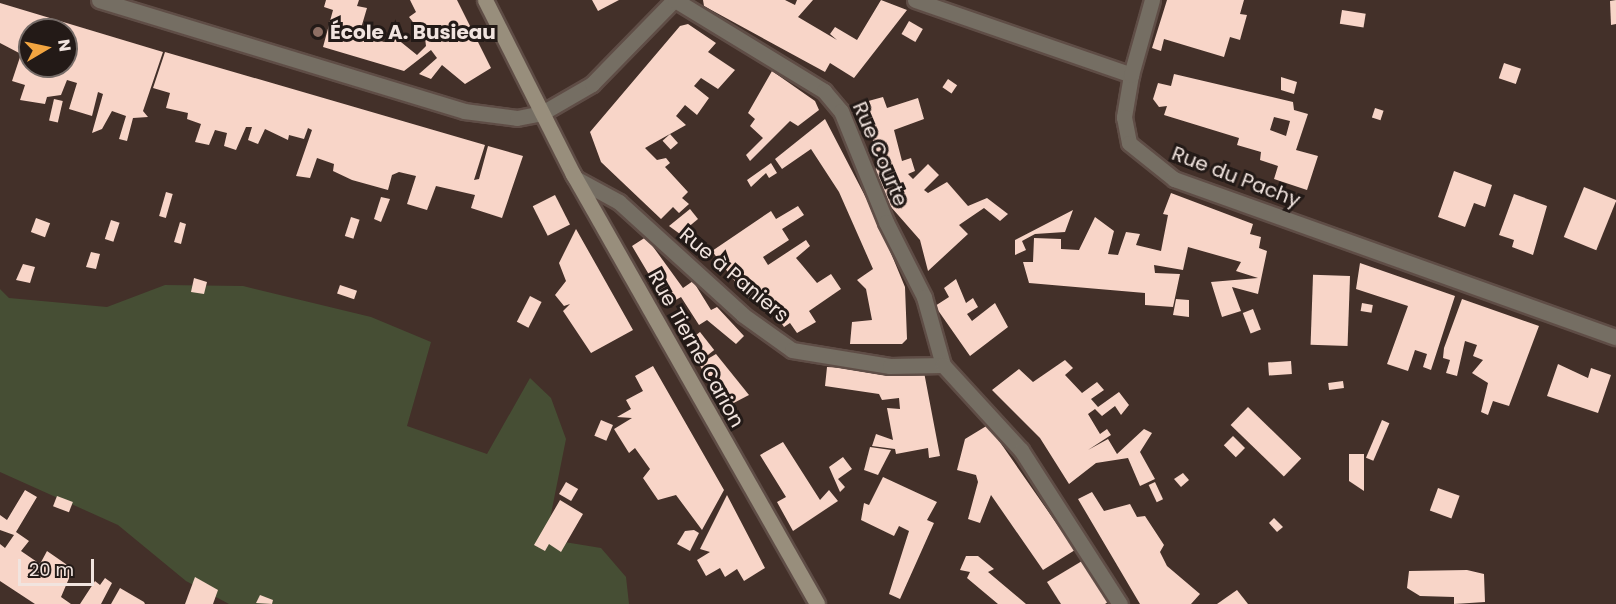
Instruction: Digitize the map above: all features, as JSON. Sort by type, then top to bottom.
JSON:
[{"type":"street","points":[[99,0],[464,111],[516,118],[542,113],[592,84],[674,0]]},
{"type":"street","name":"Rue Tierne Carion","points":[[485,0],[575,178],[817,604]]},
{"type":"street","name":"Rue Courte","points":[[674,0],[824,91],[841,111],[886,222],[924,297],[944,365]]},
{"type":"street","points":[[915,0],[1131,75]]},
{"type":"street","name":"Rue du Pachy","points":[[1152,0],[1131,75],[1124,117],[1129,143],[1174,179],[1616,337]]},
{"type":"street","name":"Rue à Paniers","points":[[575,178],[619,202],[743,315],[792,350],[890,366],[944,365]]},
{"type":"street","points":[[944,365],[1021,450],[1120,604]]},
{"type":"green space","points":[[165,285],[243,286],[371,317],[431,342],[407,426],[487,454],[530,378],[551,398],[566,439],[546,539],[601,548],[626,577],[629,604],[229,604],[186,581],[118,525],[0,472],[0,289],[9,298],[107,307]]},
{"type":"building","points":[[326,0],[359,0],[357,6],[367,8],[359,35],[384,42],[391,34],[417,55],[426,46],[425,38],[409,17],[416,12],[410,0],[457,0],[491,68],[465,84],[442,65],[431,79],[419,74],[437,58],[431,50],[404,71],[323,47],[333,10],[324,7]]},
{"type":"building","points":[[592,0],[619,0],[598,11]]},
{"type":"building","points":[[703,0],[785,0],[795,5],[797,0],[813,0],[798,17],[837,40],[830,34],[835,27],[857,40],[881,0],[907,10],[854,78],[830,63],[825,72],[704,6]]},
{"type":"building","points":[[1167,0],[1244,0],[1240,14],[1247,15],[1240,40],[1230,37],[1224,57],[1164,39],[1161,51],[1152,48]]},
{"type":"building","points":[[1616,0],[1616,24],[1611,25],[1610,1]]},
{"type":"building","points":[[0,3],[50,18],[18,18],[18,52],[0,43]]},
{"type":"building","points":[[1342,10],[1366,14],[1364,28],[1340,24]]},
{"type":"building","points":[[909,21],[923,29],[915,42],[902,34]]},
{"type":"building","points":[[688,24],[716,43],[708,52],[735,70],[718,89],[701,78],[694,86],[709,98],[697,115],[685,105],[676,116],[686,125],[645,148],[657,160],[666,158],[670,163],[665,167],[688,192],[682,198],[689,204],[679,213],[673,207],[661,219],[601,162],[590,132],[680,26]]},
{"type":"building","points":[[78,26],[163,52],[143,111],[148,117],[133,118],[127,141],[119,139],[126,116],[112,111],[102,129],[92,133],[103,94],[98,92],[92,116],[69,109],[77,83],[67,80],[61,95],[47,97],[45,104],[20,100],[25,85],[12,81],[18,63],[18,78],[78,78]]},
{"type":"building","points":[[165,52],[485,145],[474,180],[479,179],[488,146],[523,156],[502,218],[471,208],[475,195],[436,186],[427,210],[407,204],[416,176],[399,172],[392,175],[388,190],[352,180],[333,171],[334,164],[317,158],[310,178],[296,176],[312,130],[308,128],[304,139],[289,135],[288,140],[265,129],[258,144],[248,140],[252,127],[246,127],[236,150],[224,146],[227,133],[215,130],[209,145],[195,142],[201,124],[187,119],[188,113],[166,108],[170,93],[153,88]]},
{"type":"building","points":[[1504,63],[1521,69],[1516,84],[1499,78]]},
{"type":"building","points":[[772,71],[815,101],[819,110],[798,126],[790,121],[750,161],[746,155],[763,138],[750,126],[755,119],[748,113]]},
{"type":"building","points":[[1174,74],[1293,102],[1294,110],[1308,114],[1296,150],[1318,156],[1307,190],[1274,179],[1278,166],[1260,160],[1261,152],[1237,145],[1239,138],[1164,115],[1167,106],[1159,107],[1153,99],[1158,83],[1171,86]],"holes":[[[1274,117],[1290,121],[1286,136],[1270,130]]]},
{"type":"building","points":[[1281,77],[1297,82],[1294,94],[1281,90]]},
{"type":"building","points":[[948,79],[957,85],[952,93],[942,87]]},
{"type":"building","points":[[883,97],[887,108],[918,98],[924,119],[894,130],[902,161],[911,158],[915,171],[908,174],[913,179],[928,164],[939,175],[924,190],[928,193],[947,182],[968,206],[987,198],[1008,214],[1000,221],[984,208],[959,225],[968,234],[928,271],[920,240],[884,199],[875,172],[878,157],[861,103]]},
{"type":"building","points":[[54,99],[63,101],[58,122],[49,120]]},
{"type":"building","points":[[1375,108],[1384,111],[1380,120],[1372,118]]},
{"type":"building","points":[[825,119],[876,217],[905,287],[907,339],[902,344],[850,344],[852,322],[872,320],[866,289],[857,280],[873,269],[839,192],[811,149],[782,169],[775,159]]},
{"type":"building","points":[[670,134],[678,143],[671,150],[663,141]]},
{"type":"building","points":[[771,163],[777,173],[769,178],[766,173],[751,187],[747,180]]},
{"type":"building","points":[[1454,171],[1492,185],[1485,207],[1474,203],[1465,227],[1438,217]]},
{"type":"building","points":[[1584,187],[1616,200],[1596,250],[1564,237]]},
{"type":"building","points":[[166,192],[173,194],[166,218],[159,216]]},
{"type":"building","points":[[1171,193],[1253,224],[1250,234],[1261,237],[1259,248],[1267,251],[1258,294],[1232,287],[1241,311],[1222,317],[1211,282],[1258,278],[1236,271],[1241,262],[1188,247],[1183,270],[1154,265],[1155,273],[1180,274],[1173,307],[1145,305],[1145,293],[1029,283],[1023,262],[1033,262],[1034,238],[1061,239],[1061,249],[1079,250],[1095,217],[1114,231],[1108,254],[1118,255],[1126,232],[1140,234],[1136,245],[1161,251],[1168,215],[1163,214]]},
{"type":"building","points":[[1514,194],[1547,206],[1533,255],[1512,247],[1514,240],[1499,235]]},
{"type":"building","points":[[555,195],[570,224],[548,236],[533,206]]},
{"type":"building","points":[[381,197],[390,199],[381,222],[374,219]]},
{"type":"building","points":[[798,206],[804,215],[782,229],[789,240],[763,257],[768,265],[806,240],[810,246],[796,258],[817,283],[831,274],[841,289],[809,311],[816,322],[797,333],[790,323],[784,327],[769,304],[764,307],[756,295],[749,300],[712,251],[771,211],[776,219]]},
{"type":"building","points":[[690,209],[698,219],[680,234],[669,226]]},
{"type":"building","points":[[1073,210],[1065,232],[1035,234],[1022,241],[1026,250],[1015,255],[1015,240]]},
{"type":"building","points":[[351,217],[360,220],[353,239],[345,236]]},
{"type":"building","points":[[36,218],[50,223],[45,237],[31,232]]},
{"type":"building","points":[[111,220],[120,223],[113,242],[105,239]]},
{"type":"building","points":[[180,222],[186,224],[181,244],[174,242]]},
{"type":"building","points":[[576,229],[633,330],[591,353],[563,311],[570,304],[564,306],[555,295],[566,281],[559,263]]},
{"type":"building","points":[[693,229],[699,239],[690,246],[682,237]]},
{"type":"building","points":[[646,237],[683,288],[693,281],[711,310],[717,307],[744,336],[736,344],[707,320],[699,325],[681,297],[667,305],[632,246]]},
{"type":"building","points":[[91,252],[100,254],[96,269],[86,267]]},
{"type":"building","points":[[1360,263],[1455,296],[1431,370],[1423,367],[1427,354],[1415,350],[1408,371],[1387,364],[1408,306],[1356,289]]},
{"type":"building","points":[[23,264],[35,267],[30,283],[16,280]]},
{"type":"building","points":[[1313,275],[1350,276],[1348,346],[1311,345]]},
{"type":"building","points":[[194,278],[207,282],[204,294],[191,292]]},
{"type":"building","points":[[956,279],[966,303],[973,298],[978,307],[967,314],[972,321],[995,303],[1008,327],[970,356],[935,306],[949,297],[944,288]]},
{"type":"building","points":[[340,285],[357,291],[354,299],[337,294]]},
{"type":"building","points":[[530,296],[542,302],[528,328],[517,322]]},
{"type":"building","points":[[1176,299],[1189,300],[1189,317],[1173,315]]},
{"type":"building","points":[[1462,299],[1539,326],[1509,406],[1493,401],[1488,415],[1481,412],[1488,383],[1472,373],[1483,360],[1473,356],[1477,345],[1465,341],[1457,376],[1446,373],[1450,360],[1443,358],[1444,348]]},
{"type":"building","points":[[1362,303],[1373,305],[1371,313],[1361,311]]},
{"type":"building","points":[[1253,309],[1261,330],[1251,333],[1243,313]]},
{"type":"building","points":[[700,332],[714,350],[705,357],[691,339]]},
{"type":"building","points":[[716,354],[749,395],[724,408],[699,364]]},
{"type":"building","points":[[1065,360],[1073,368],[1065,375],[1082,393],[1097,382],[1104,390],[1091,399],[1098,407],[1119,392],[1129,405],[1121,415],[1115,406],[1102,416],[1095,409],[1088,414],[1100,434],[1107,429],[1111,435],[1088,450],[1108,439],[1117,454],[1144,429],[1152,433],[1140,452],[1155,479],[1140,486],[1128,458],[1096,463],[1069,484],[1040,438],[992,390],[1019,369],[1033,382]]},
{"type":"building","points":[[1291,361],[1292,374],[1269,376],[1268,363]]},
{"type":"building","points":[[1558,364],[1588,378],[1591,368],[1611,375],[1598,413],[1547,396]]},
{"type":"building","points":[[653,366],[724,490],[702,530],[676,495],[658,500],[643,478],[650,469],[635,448],[629,453],[614,429],[632,418],[617,417],[631,409],[626,400],[643,391],[635,376]]},
{"type":"building","points":[[827,367],[924,372],[940,456],[929,458],[928,448],[896,454],[895,449],[872,446],[876,434],[893,440],[887,408],[900,409],[899,398],[882,400],[879,394],[825,386]]},
{"type":"building","points":[[1343,381],[1344,388],[1329,390],[1328,383]]},
{"type":"building","points":[[1248,407],[1301,458],[1284,476],[1231,425]]},
{"type":"building","points":[[601,420],[613,425],[606,441],[594,436]]},
{"type":"building","points":[[1382,420],[1389,423],[1373,461],[1366,458]]},
{"type":"building","points":[[988,425],[1075,550],[1043,570],[991,495],[980,523],[968,519],[978,482],[976,475],[957,470],[965,439]]},
{"type":"building","points":[[1233,436],[1245,448],[1236,457],[1224,445]]},
{"type":"building","points":[[783,442],[820,500],[829,490],[838,501],[793,531],[777,502],[786,497],[760,455]]},
{"type":"building","points":[[870,447],[891,450],[878,475],[864,470]]},
{"type":"building","points":[[1349,454],[1364,454],[1364,491],[1349,481]]},
{"type":"building","points":[[843,457],[852,469],[838,479],[845,487],[840,492],[829,467]]},
{"type":"building","points":[[1183,473],[1189,480],[1181,487],[1174,479]]},
{"type":"building","points":[[883,477],[937,502],[927,520],[934,523],[900,599],[889,594],[909,531],[899,526],[894,536],[861,520],[864,503],[869,505]]},
{"type":"building","points":[[566,482],[578,489],[571,501],[559,494]]},
{"type":"building","points":[[1155,482],[1163,499],[1157,502],[1149,485]]},
{"type":"building","points":[[1438,488],[1460,496],[1451,518],[1430,511]]},
{"type":"building","points":[[25,490],[37,497],[16,532],[29,541],[21,551],[40,564],[47,551],[73,569],[61,597],[71,604],[35,604],[0,581],[0,544],[5,548],[14,535],[0,530],[0,515],[7,520]]},
{"type":"building","points":[[1092,492],[1104,511],[1130,504],[1137,517],[1145,516],[1164,545],[1160,552],[1167,566],[1200,594],[1191,604],[1140,604],[1078,499]]},
{"type":"building","points":[[727,495],[765,568],[744,581],[737,569],[725,577],[720,568],[706,576],[697,560],[710,552],[700,549]]},
{"type":"building","points":[[57,496],[73,502],[69,512],[53,506]]},
{"type":"building","points":[[560,500],[583,514],[561,552],[549,544],[545,551],[534,545]]},
{"type":"building","points":[[1274,518],[1283,527],[1277,532],[1269,523]]},
{"type":"building","points":[[694,530],[699,533],[690,551],[677,544],[685,531]]},
{"type":"building","points":[[966,556],[978,556],[994,569],[988,572],[1026,604],[998,604],[967,578],[970,572],[960,570]]},
{"type":"building","points":[[1082,561],[1108,602],[1105,604],[1061,604],[1047,582]]},
{"type":"building","points":[[1467,570],[1484,574],[1485,602],[1454,604],[1454,597],[1420,596],[1407,588],[1409,571]]},
{"type":"building","points":[[195,577],[218,590],[213,604],[185,604]]},
{"type":"building","points":[[105,578],[112,583],[101,604],[80,604],[95,581],[100,585]]},
{"type":"building","points":[[120,588],[144,602],[145,604],[111,604]]},
{"type":"building","points":[[1237,590],[1248,604],[1217,604]]},
{"type":"building","points":[[260,595],[273,600],[272,604],[256,603]]},
{"type":"place","name":"École A. Busieau","points":[[318,32]]}]
